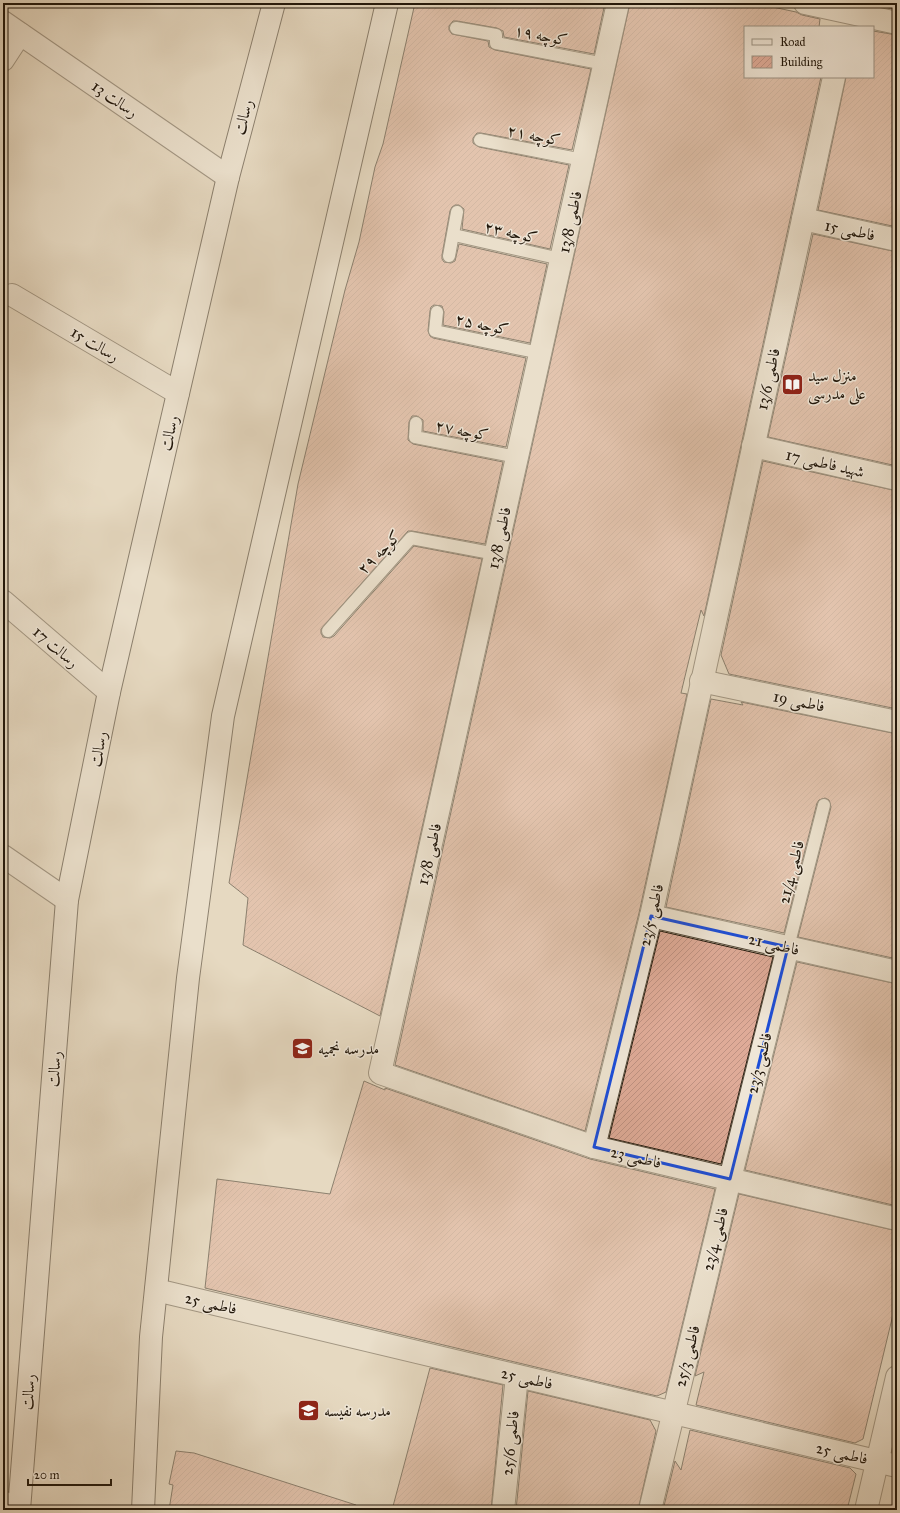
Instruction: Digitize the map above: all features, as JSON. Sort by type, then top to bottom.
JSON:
[{"type":"street","name":"رسالت","points":[[18,1510],[67,900],[109,692],[178,393],[228,177],[274,3]]},
{"type":"street","points":[[143,1510],[152,1337],[156,1290],[188,978],[223,716],[387,3]]},
{"type":"street","name":"فاطمی 13/8","points":[[380,1073],[618,3]]},
{"type":"street","points":[[804,3],[848,14],[897,22]]},
{"type":"street","name":"رسالت 13","points":[[12,28],[228,177]]},
{"type":"street","points":[[3,60],[12,28]]},
{"type":"street","name":"فاطمی 13/6","points":[[702,681],[834,78]]},
{"type":"street","name":"فاطمی 15","points":[[803,219],[897,240]]},
{"type":"street","name":"رسالت 15","points":[[12,295],[178,393]]},
{"type":"street","name":"شهید فاطمی 17","points":[[753,446],[897,479]]},
{"type":"street","name":"رسالت 17","points":[[3,601],[109,692]]},
{"type":"street","name":"فاطمی 19","points":[[702,681],[897,722]]},
{"type":"street","name":"فاطمی 23/5","points":[[594,1147],[651,916],[702,681]]},
{"type":"street","points":[[3,856],[67,900]]},
{"type":"street","name":"فاطمی 21","points":[[651,916],[897,972]]},
{"type":"street","name":"فاطمی 23/3","points":[[730,1179],[788,947]]},
{"type":"street","name":"فاطمی 23","points":[[380,1073],[594,1147],[897,1218]]},
{"type":"street","name":"فاطمی 23/4","points":[[701,1298],[730,1179]]},
{"type":"street","name":"فاطمی 25","points":[[156,1290],[887,1464]]},
{"type":"street","name":"فاطمی 25/3","points":[[650,1510],[701,1298]]},
{"type":"street","name":"فاطمی 25/6","points":[[503,1510],[517,1376]]},
{"type":"street","points":[[866,1510],[887,1464],[897,1377]]},
{"type":"street","points":[[3,1502],[18,1510]]},
{"type":"lane","name":"کوچه ۱۹","points":[[456,28],[496,35],[496,43],[605,64]]},
{"type":"lane","name":"کوچه ۲۱","points":[[480,140],[583,160]]},
{"type":"lane","points":[[449,256],[457,212]]},
{"type":"lane","name":"کوچه ۲۳","points":[[454,235],[561,259]]},
{"type":"lane","name":"کوچه ۲۵","points":[[437,312],[435,331],[540,353]]},
{"type":"lane","name":"کوچه ۲۷","points":[[416,423],[415,437],[517,457]]},
{"type":"lane","name":"کوچه ۲۹","points":[[328,631],[411,538],[496,554]]},
{"type":"lane","name":"فاطمی 21/4","points":[[788,947],[824,805]]},
{"type":"highlighted area","points":[[651,916],[788,947],[730,1179],[594,1147]]},
{"type":"building","points":[[415,3],[605,3],[594,54],[504,37],[503,31],[497,28],[457,21],[453,21],[449,26],[449,30],[452,34],[488,41],[489,47],[495,50],[591,69],[572,150],[481,133],[477,133],[473,138],[473,143],[479,147],[569,165],[550,249],[462,229],[464,209],[459,205],[455,205],[450,211],[442,255],[444,262],[451,263],[455,261],[459,244],[547,264],[530,343],[443,325],[444,312],[442,306],[434,305],[431,307],[430,311],[428,331],[430,336],[433,338],[526,358],[506,447],[423,431],[423,420],[417,416],[412,416],[409,422],[408,440],[413,444],[503,462],[485,544],[408,531],[321,629],[323,637],[330,638],[334,636],[414,546],[482,559],[380,1016],[243,945],[248,898],[229,883],[298,484],[345,290],[359,242],[375,167],[383,144]]},
{"type":"building","points":[[630,3],[754,3],[820,19],[819,26],[744,26],[744,78],[821,78],[704,616],[701,610],[681,693],[687,694],[639,913],[585,1131],[395,1065]]},
{"type":"building","points":[[873,3],[897,3],[897,10],[873,5]]},
{"type":"building","points":[[874,31],[897,35],[897,227],[818,210],[846,78],[874,78]]},
{"type":"building","points":[[813,234],[897,252],[897,466],[768,437]]},
{"type":"building","points":[[763,461],[897,491],[897,709],[729,674],[721,655]]},
{"type":"building","points":[[711,699],[743,705],[741,702],[897,734],[897,959],[798,937],[831,807],[829,800],[825,798],[819,800],[817,803],[784,933],[666,907]]},
{"type":"building","points":[[660,931],[773,957],[721,1164],[609,1138]]},
{"type":"building","points":[[797,962],[897,984],[897,1206],[745,1170]]},
{"type":"building","points":[[364,1081],[385,1090],[385,1088],[590,1159],[715,1189],[666,1392],[657,1396],[205,1288],[217,1179],[330,1194]]},
{"type":"building","points":[[739,1194],[897,1231],[897,1298],[863,1439],[855,1443],[696,1405],[704,1372],[695,1376]]},
{"type":"building","points":[[430,1368],[503,1385],[491,1510],[392,1510]]},
{"type":"building","points":[[528,1391],[650,1420],[656,1431],[638,1510],[516,1510]]},
{"type":"building","points":[[690,1430],[850,1468],[856,1474],[847,1510],[663,1510],[675,1461],[681,1470]]},
{"type":"building","points":[[176,1451],[194,1453],[356,1505],[356,1510],[169,1510],[173,1485],[169,1484]]},
{"type":"place","name":"منزل سید علی مدرسی","points":[[792,384]]},
{"type":"place","name":"مدرسه نجمیه","points":[[302,1048]]},
{"type":"place","name":"مدرسه نفیسه","points":[[309,1410]]}]
